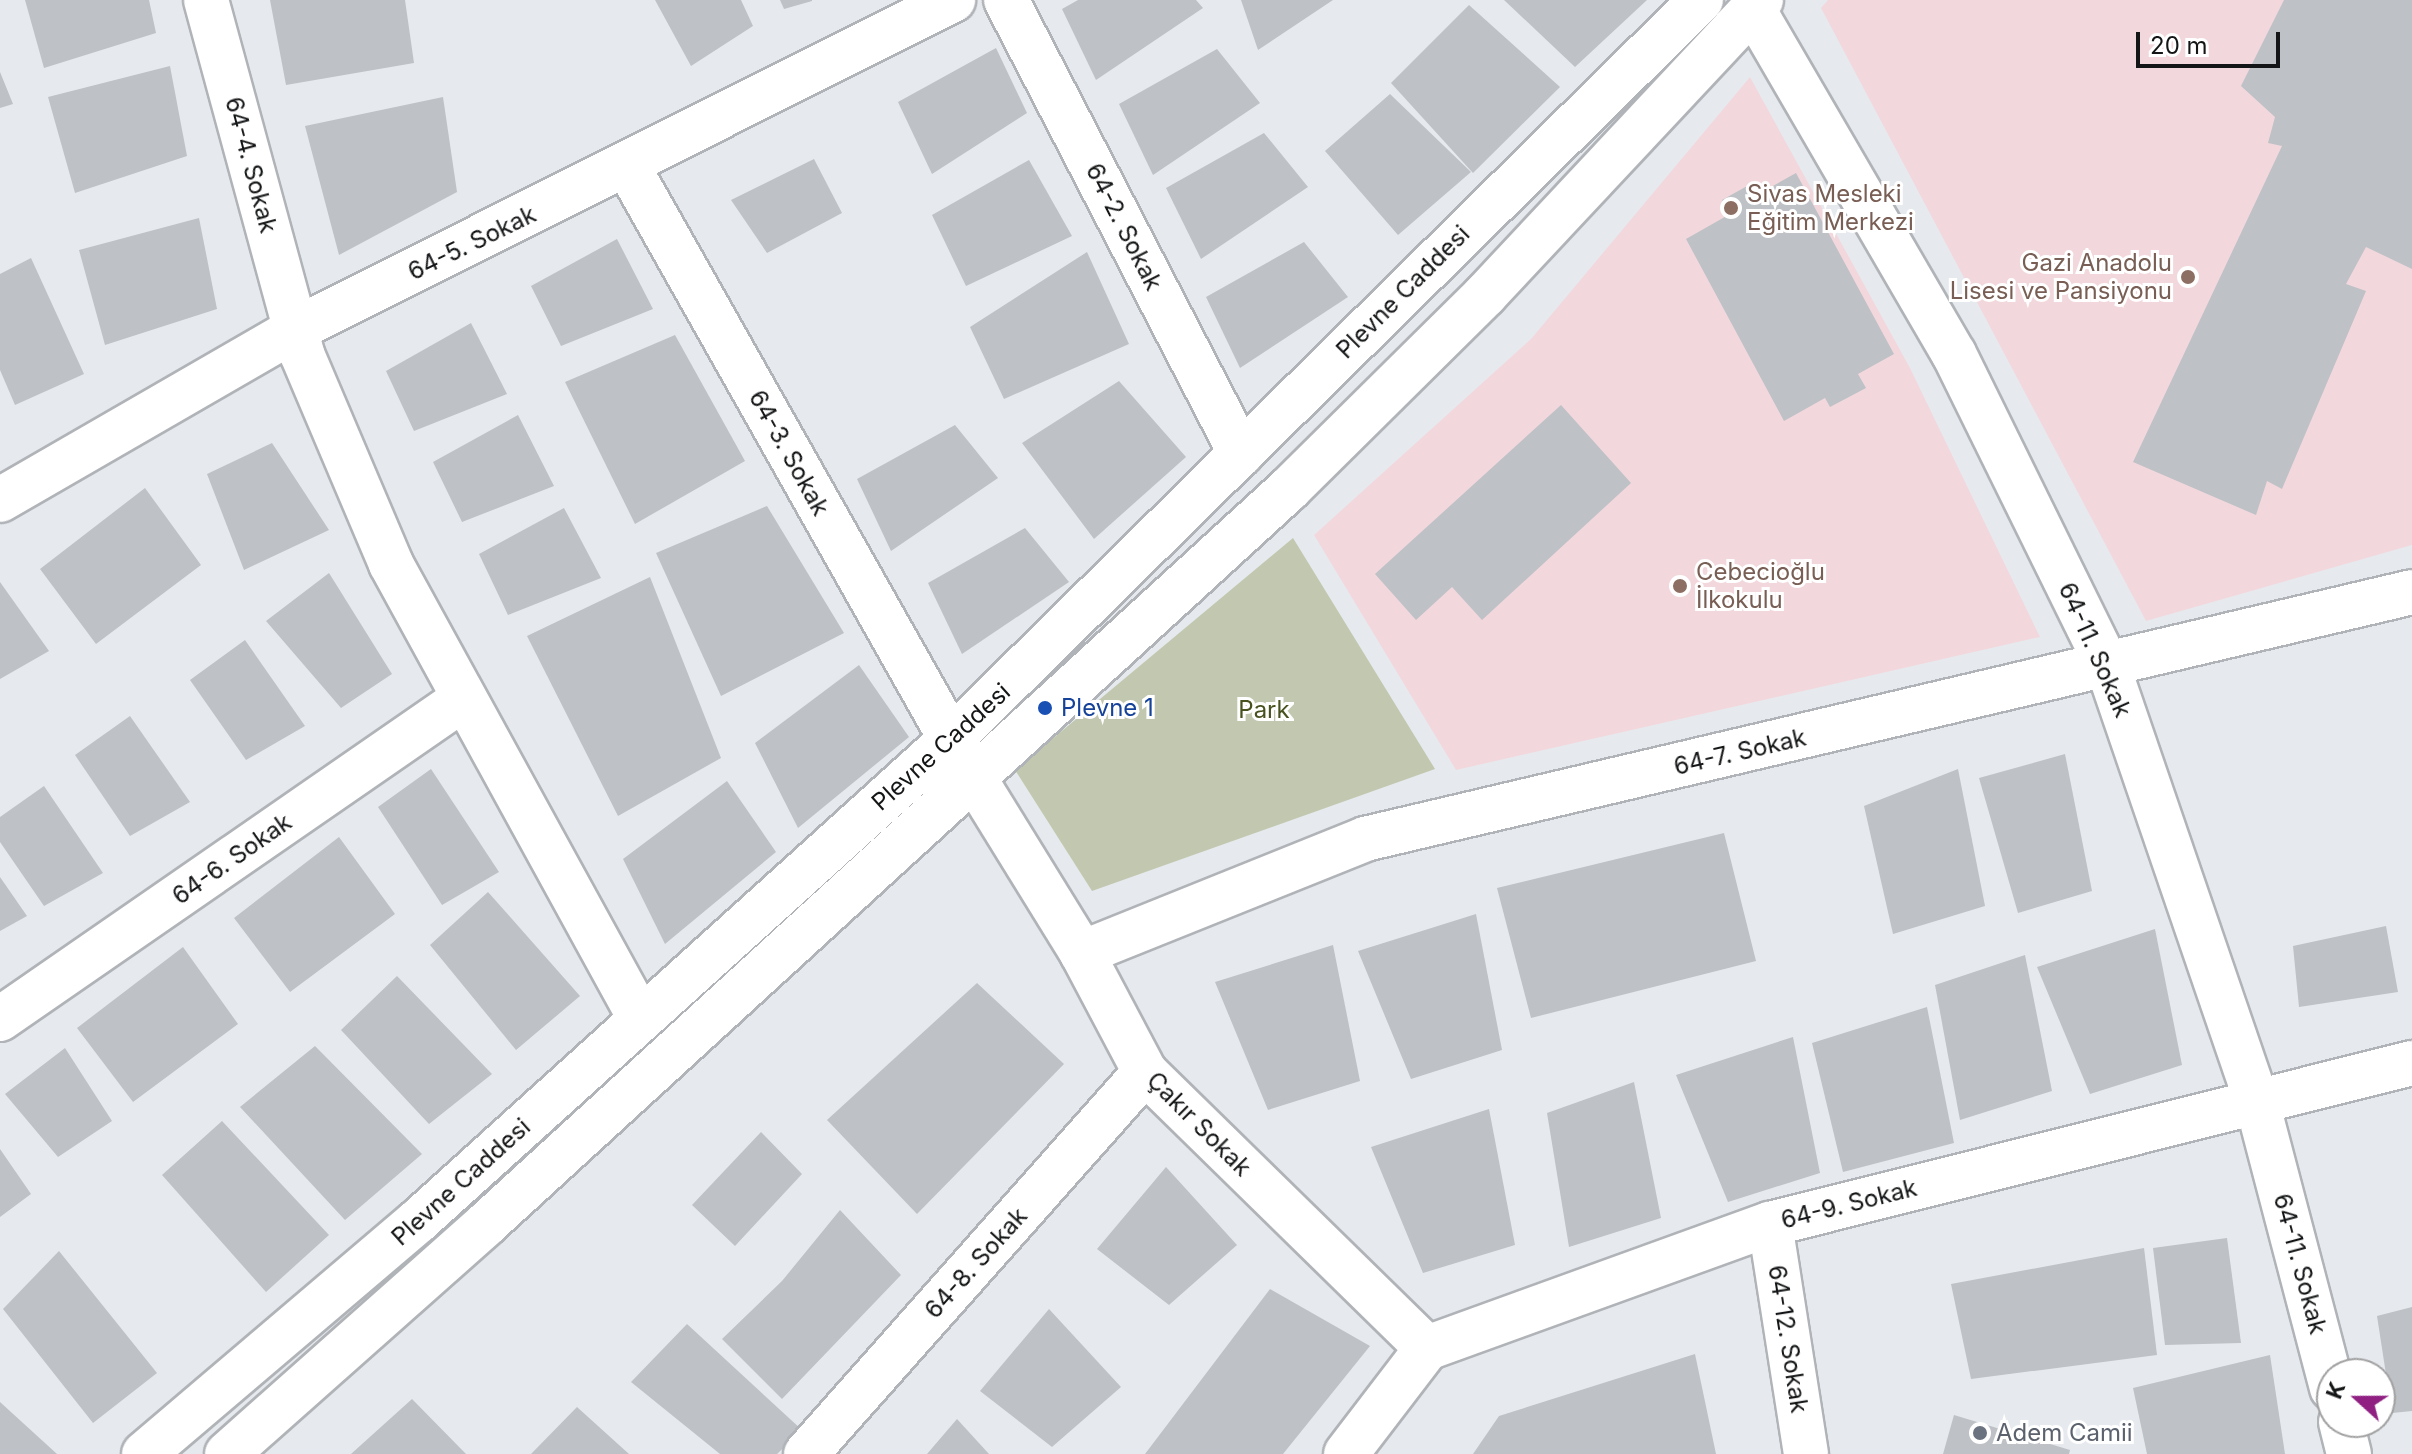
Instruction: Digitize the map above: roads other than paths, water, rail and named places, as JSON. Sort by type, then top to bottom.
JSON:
[{"type":"street","name":"64-4. Sokak","points":[[206,0],[296,329],[391,564],[640,1018]]},
{"type":"street","name":"64-5. Sokak","points":[[0,500],[296,329],[628,167],[953,0]]},
{"type":"street","name":"64-2. Sokak","points":[[1006,0],[1241,454]]},
{"type":"street","name":"Plevne Caddesi","points":[[144,1454],[418,1221],[951,739],[1701,0]]},
{"type":"street","name":"Plevne Caddesi","points":[[227,1454],[1289,489],[1409,371],[1757,4]]},
{"type":"street","name":"64-11. Sokak","points":[[1757,4],[1954,354],[2108,667],[2257,1102],[2324,1358]]},
{"type":"street","name":"64-3. Sokak","points":[[628,167],[951,739]]},
{"type":"street","name":"64-7. Sokak","points":[[1082,953],[1365,839],[2108,667],[2412,592]]},
{"type":"street","name":"64-6. Sokak","points":[[0,1019],[463,699]]},
{"type":"street","name":"Çakır Sokak","points":[[974,778],[1082,953],[1145,1072],[1427,1348]]},
{"type":"street","name":"64-9. Sokak","points":[[1427,1348],[1770,1224],[2412,1063]]},
{"type":"street","name":"64-8. Sokak","points":[[806,1454],[1145,1072]]},
{"type":"street","name":"64-12. Sokak","points":[[1770,1224],[1806,1454]]},
{"type":"street","points":[[1346,1454],[1427,1348]]},
{"type":"place","name":"Sivas Mesleki Eğitim Merkezi","points":[[1731,208]]},
{"type":"place","name":"Gazi Anadolu Lisesi ve Pansiyonu","points":[[2188,277]]},
{"type":"place","name":"Cebecioğlu İlkokulu","points":[[1680,586]]},
{"type":"place","name":"Plevne 1","points":[[1045,708]]},
{"type":"place","name":"Adem Camii","points":[[1980,1433]]},
{"type":"park label","name":"Park","points":[[1264,710]]}]
